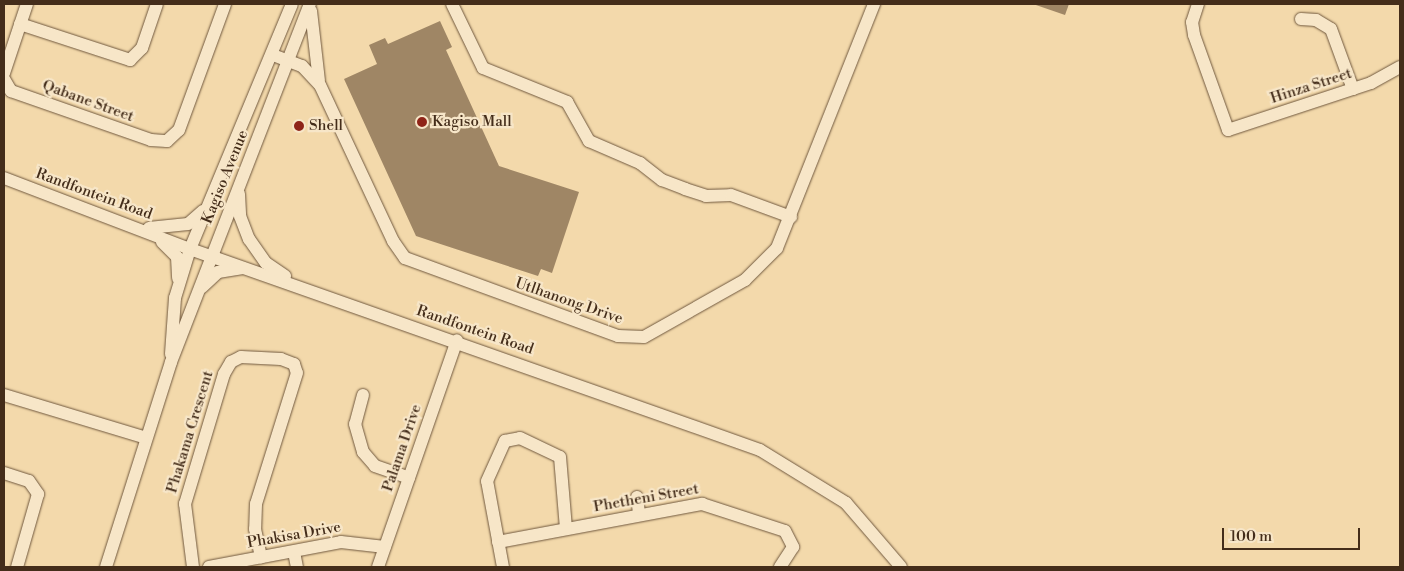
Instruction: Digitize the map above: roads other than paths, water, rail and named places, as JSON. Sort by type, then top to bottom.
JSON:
[{"type":"street","points":[[4,72],[27,4]]},
{"type":"street","name":"Qabane Street","points":[[4,80],[11,90],[96,122],[151,140],[167,141],[179,130],[225,4]]},
{"type":"street","name":"Kagiso Avenue","points":[[172,362],[175,298],[190,248],[273,55],[292,4]]},
{"type":"street","points":[[311,4],[311,38],[320,85]]},
{"type":"street","name":"Kagiso Avenue","points":[[106,567],[146,438],[197,292],[311,4]]},
{"type":"street","points":[[452,4],[483,68],[567,102],[589,141],[640,163],[662,180],[685,190],[706,196],[731,195],[791,217]]},
{"type":"street","name":"Utlhanong Drive","points":[[273,55],[307,70],[320,85],[393,242],[405,258],[618,336],[644,337],[655,333],[745,280],[770,258],[791,217],[874,4]]},
{"type":"street","name":"Hinza Street","points":[[1198,4],[1192,22],[1194,35],[1228,130],[1353,89],[1400,67]]},
{"type":"street","points":[[20,24],[130,60],[142,48],[156,8]]},
{"type":"street","points":[[1300,19],[1316,20],[1331,29],[1353,89]]},
{"type":"street","name":"Randfontein Road","points":[[4,178],[212,256],[457,340],[736,440],[783,462],[846,503],[901,567]]},
{"type":"street","points":[[242,179],[240,216],[249,239],[266,262],[298,285]]},
{"type":"street","points":[[142,229],[188,224],[211,200]]},
{"type":"street","points":[[142,229],[176,257],[175,298]]},
{"type":"street","points":[[197,292],[218,272],[245,267]]},
{"type":"street","name":"Palama Drive","points":[[378,567],[457,340]]},
{"type":"street","name":"Phakama Crescent","points":[[193,567],[185,504],[224,374],[232,362],[241,357],[281,359],[294,364],[296,373],[256,504],[254,529],[261,557]]},
{"type":"street","points":[[4,395],[146,438]]},
{"type":"street","points":[[363,395],[355,424],[363,452],[375,466],[409,478]]},
{"type":"street","points":[[503,567],[487,481],[500,446],[514,438],[560,456],[566,529]]},
{"type":"street","points":[[4,473],[29,480],[38,494],[17,567]]},
{"type":"street","points":[[637,497],[639,514]]},
{"type":"street","name":"Phetheni Street","points":[[498,542],[639,514],[708,504],[778,528],[790,535],[793,547],[780,567]]},
{"type":"street","name":"Phakisa Drive","points":[[209,567],[352,541],[385,547]]},
{"type":"street","points":[[294,552],[297,567]]},
{"type":"place","name":"Kagiso Mall","points":[[422,122]]},
{"type":"place","name":"Shell","points":[[299,126]]}]
